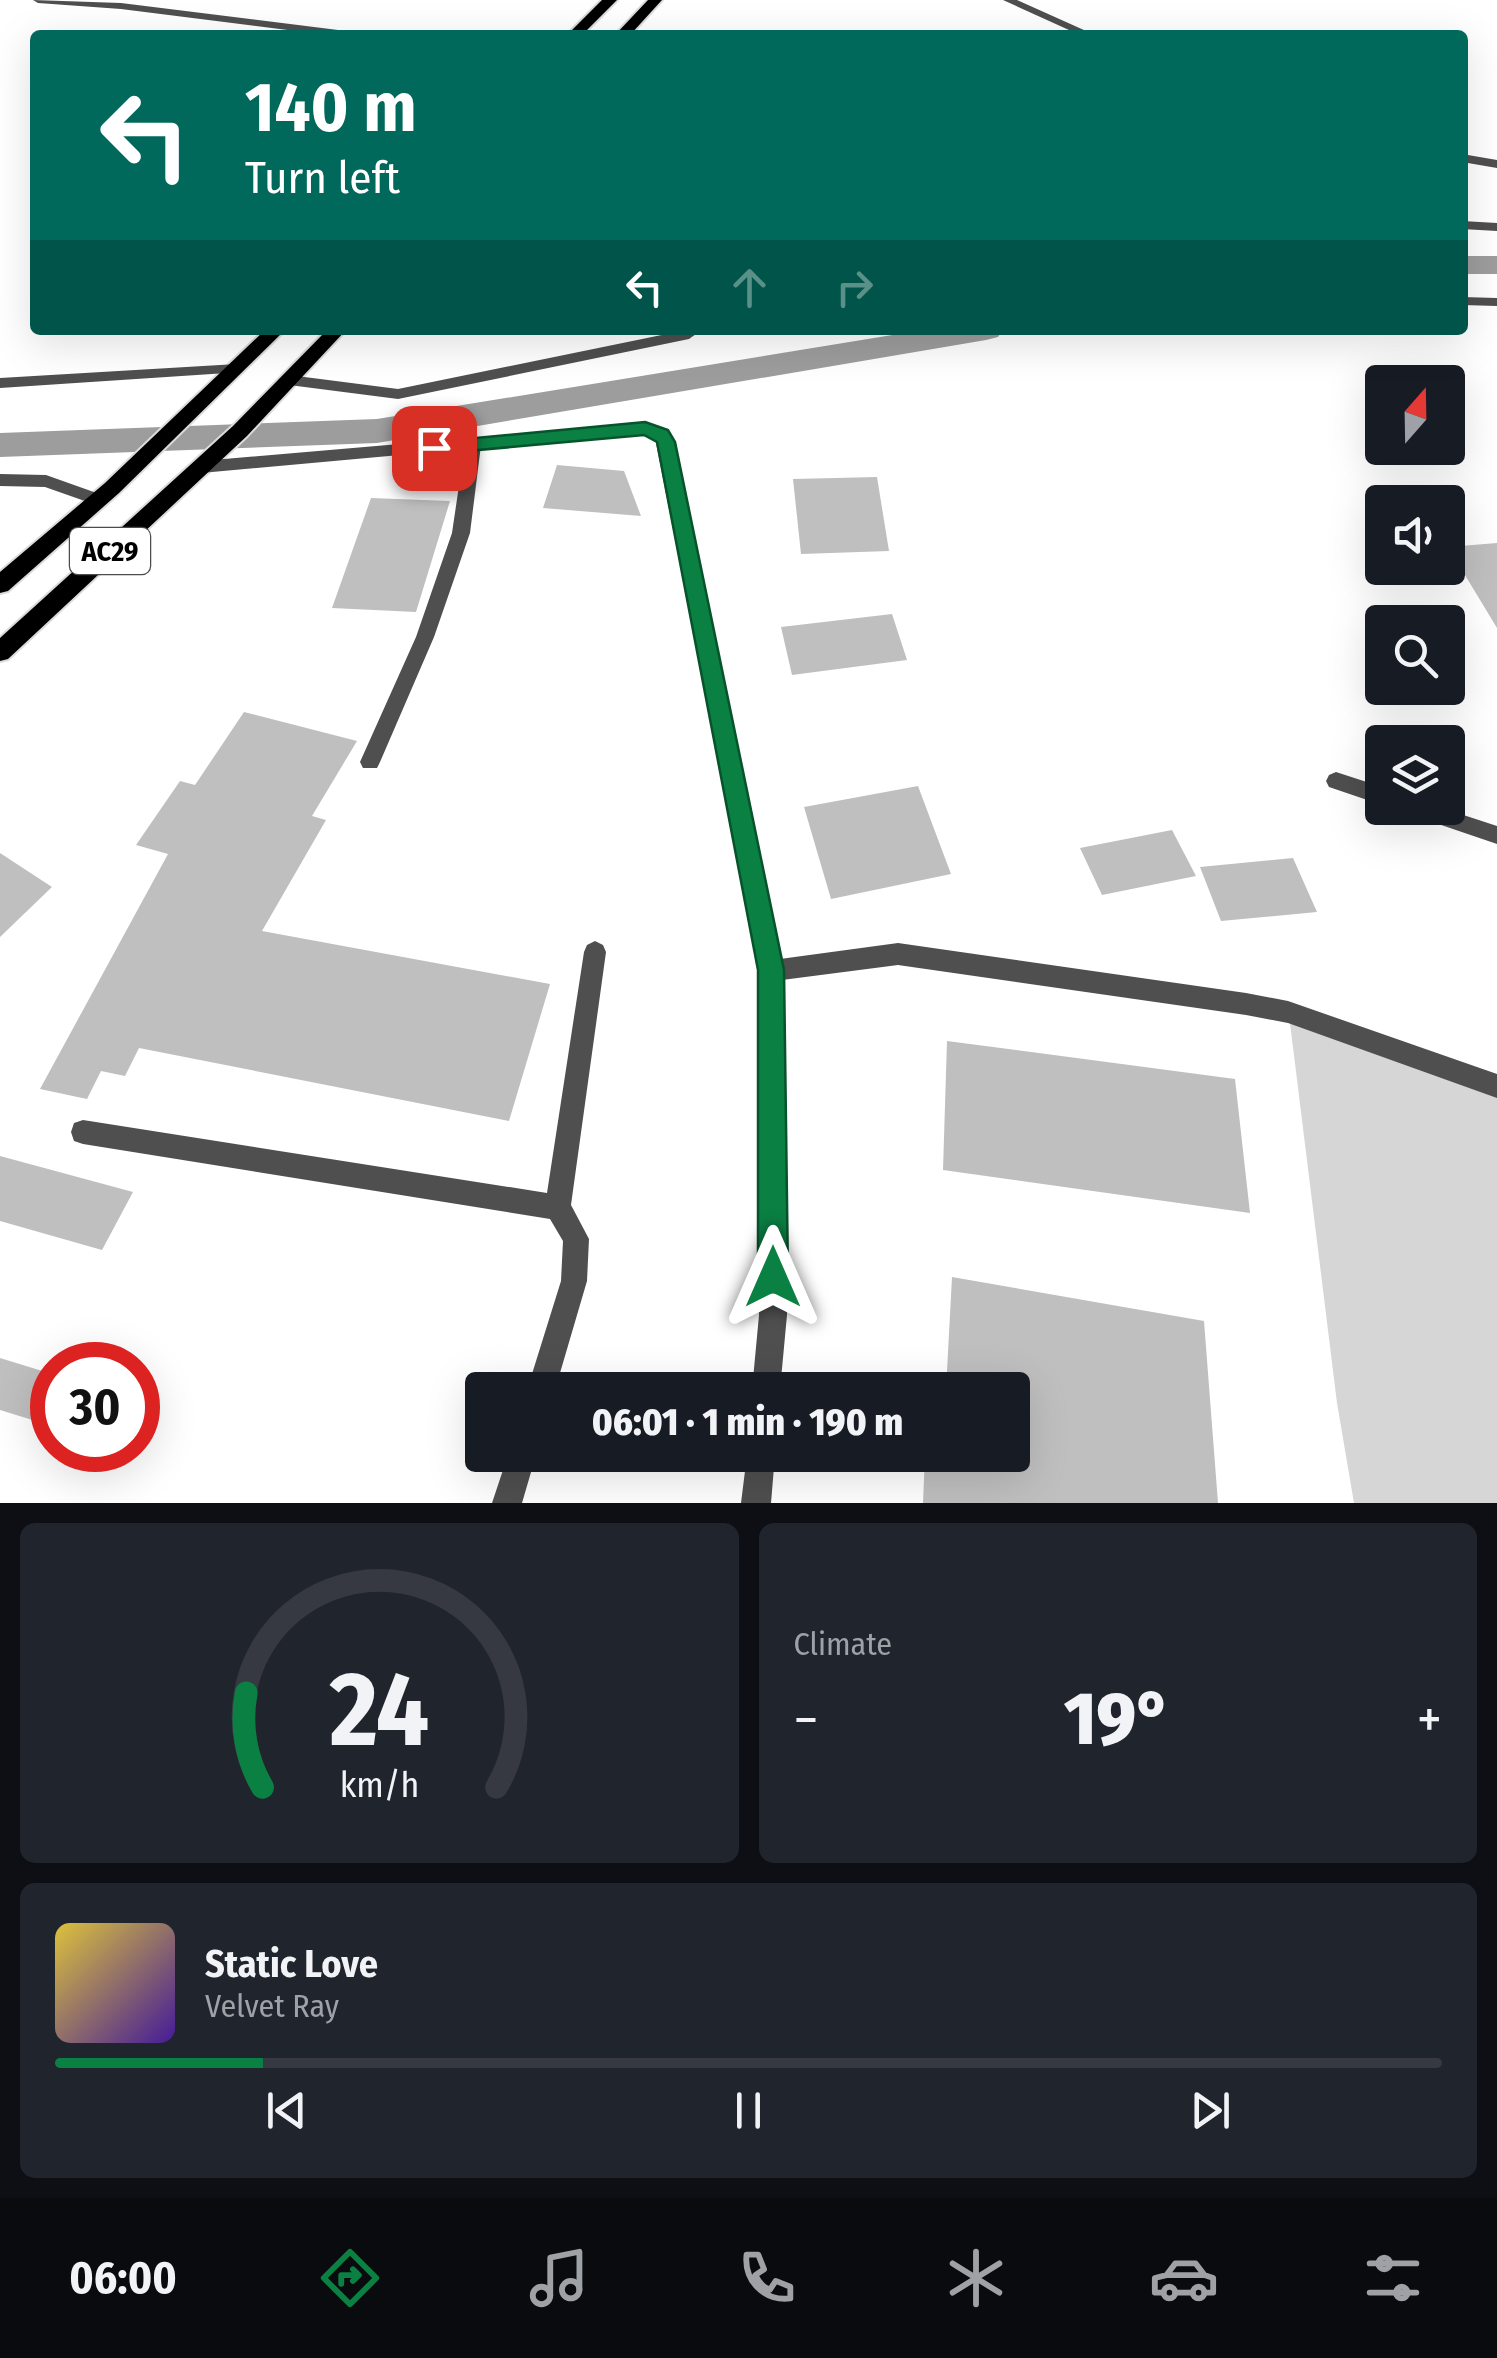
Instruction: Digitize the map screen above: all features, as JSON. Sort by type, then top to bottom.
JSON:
[{"type":"main road","points":[[579,30],[610,0]]},
{"type":"main road","points":[[627,30],[655,0]]},
{"type":"main road","name":"AC29","points":[[0,585],[105,494],[271,335]]},
{"type":"main road","name":"AC29","points":[[0,652],[202,467],[332,335]]},
{"type":"street","points":[[38,0],[121,6],[314,30]]},
{"type":"street","points":[[1008,0],[1078,30]]},
{"type":"street","points":[[1468,159],[1497,164]]},
{"type":"street","points":[[1468,225],[1497,227]]},
{"type":"street","points":[[1468,302],[1497,302]]},
{"type":"street","points":[[282,387],[398,394],[473,382],[684,335]]},
{"type":"street","points":[[0,383],[237,369]]},
{"type":"street","points":[[202,467],[645,428],[662,435],[771,970],[773,1316],[768,1372]]},
{"type":"street","points":[[370,762],[425,638],[461,533],[473,445]]},
{"type":"street","points":[[0,480],[46,481],[105,494]]},
{"type":"street","points":[[1336,780],[1365,790]]},
{"type":"street","points":[[1465,824],[1497,834]]},
{"type":"street","points":[[546,1372],[574,1281],[576,1239],[558,1207],[595,952]]},
{"type":"street","points":[[771,970],[898,954],[1246,1004],[1288,1012],[1497,1086]]},
{"type":"street","points":[[83,1132],[558,1207]]},
{"type":"street","points":[[507,1503],[517,1472]]},
{"type":"street","points":[[756,1503],[759,1472]]},
{"type":"shaded area","points":[[1289,1015],[1370,1052],[1497,1090],[1497,1503],[1354,1503],[1337,1403]]},
{"type":"building","points":[[557,465],[624,471],[641,516],[543,508]]},
{"type":"building","points":[[877,477],[889,551],[801,554],[793,479]]},
{"type":"building","points":[[371,498],[450,501],[416,612],[332,608]]},
{"type":"building","points":[[1497,543],[1497,628],[1465,575],[1465,546]]},
{"type":"building","points":[[892,614],[907,660],[792,675],[781,627]]},
{"type":"building","points":[[244,712],[357,741],[312,816],[326,820],[262,931],[550,984],[509,1121],[139,1048],[125,1076],[101,1071],[87,1099],[40,1089],[168,854],[136,845],[180,781],[195,785]]},
{"type":"building","points":[[918,786],[951,874],[831,899],[804,807]]},
{"type":"building","points":[[1172,830],[1196,876],[1102,895],[1080,848]]},
{"type":"building","points":[[0,853],[52,887],[0,937]]},
{"type":"building","points":[[1293,858],[1317,912],[1221,921],[1200,867]]},
{"type":"building","points":[[947,1041],[1235,1079],[1250,1213],[943,1170]]},
{"type":"building","points":[[0,1156],[133,1192],[102,1250],[0,1221]]},
{"type":"building","points":[[952,1277],[1204,1321],[1218,1503],[923,1503],[924,1472],[1030,1472],[1030,1372],[947,1372]]},
{"type":"building","points":[[0,1358],[30,1367],[30,1419],[0,1410]]},
{"type":"waterway","points":[[1468,265],[1497,265]]},
{"type":"waterway","points":[[0,445],[377,431],[956,335]]},
{"type":"route","points":[[434,448],[645,428],[662,435],[666,442],[771,970],[773,1277]]}]
